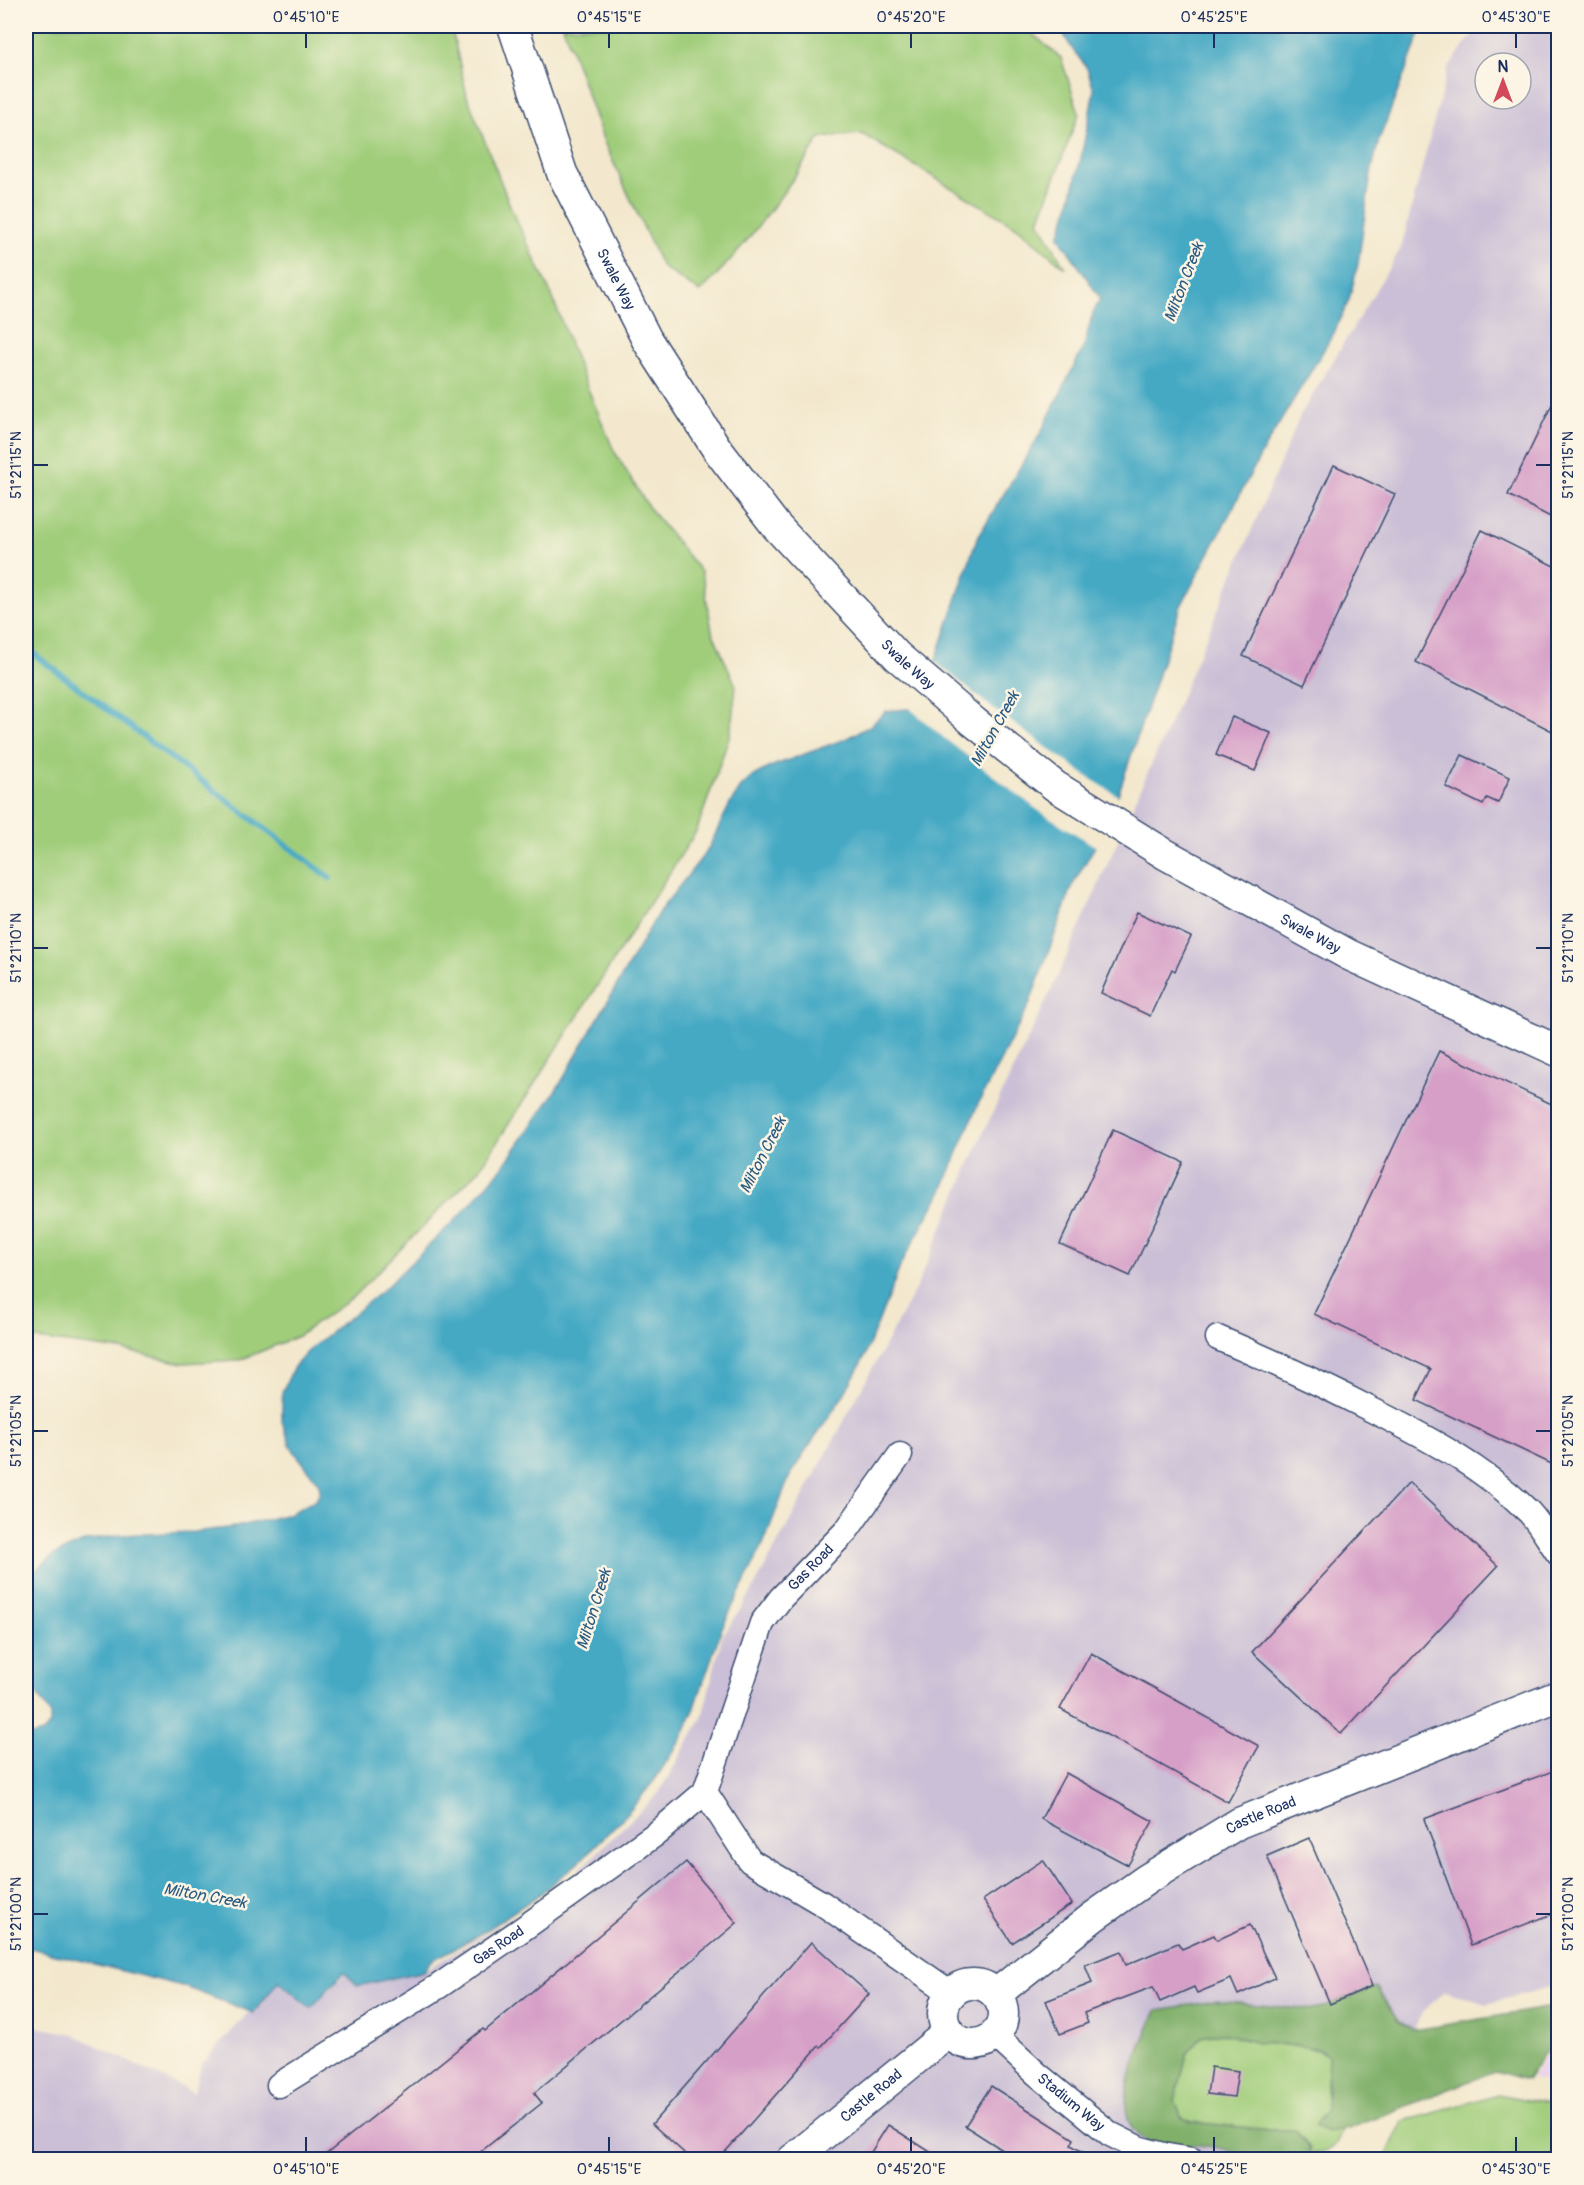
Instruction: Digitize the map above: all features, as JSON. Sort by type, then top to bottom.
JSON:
[{"type":"main road","name":"Swale Way","points":[[513,26],[562,173],[647,340],[717,449],[776,526],[897,656],[974,722],[1056,786],[1166,854],[1349,956],[1558,1051]]},
{"type":"main road","name":"Castle Road","points":[[996,1994],[1092,1917],[1147,1879],[1239,1823],[1558,1696]]},
{"type":"main road","points":[[979,1984],[996,1994],[1002,2003],[1004,2013],[996,2036],[982,2043],[973,2044],[956,2039],[949,2032],[943,2017],[943,2008],[951,1993],[959,1987],[979,1984]]},
{"type":"main road","name":"Castle Road","points":[[792,2160],[949,2032]]},
{"type":"street","points":[[1218,1338],[1350,1399],[1477,1467],[1530,1513],[1558,1553]]},
{"type":"street","name":"Gas Road","points":[[279,2085],[439,1986],[524,1928],[657,1833],[705,1792],[762,1623],[781,1598],[846,1531],[900,1455]]},
{"type":"street","points":[[705,1792],[750,1861],[823,1904],[951,1993]]},
{"type":"street","name":"Stadium Way","points":[[996,2036],[1037,2074],[1110,2134],[1138,2148],[1192,2160]]},
{"type":"shaded area","points":[[1479,26],[1558,26],[1558,1985],[1487,2004],[1444,1991],[1422,2013],[1414,2030],[1398,2021],[1376,1987],[1314,2010],[1217,2001],[1157,2010],[1154,2145],[1199,2145],[1277,2160],[26,2159],[26,2025],[73,2034],[194,2093],[201,2065],[277,1981],[311,2008],[347,1972],[358,1986],[424,1971],[559,1889],[658,1794],[702,1718],[722,1637],[751,1593],[916,1288],[984,1131],[1059,974],[1178,704],[1300,416],[1401,248],[1448,68]]},
{"type":"shaded area","points":[[1558,2034],[1558,2084],[1531,2079]]},
{"type":"green space","points":[[26,26],[451,26],[467,96],[511,208],[552,296],[614,451],[649,508],[702,573],[712,631],[736,686],[730,735],[697,830],[480,1169],[353,1297],[298,1336],[240,1360],[182,1363],[122,1350],[36,1339],[26,1343]]},
{"type":"green space","points":[[563,26],[1023,26],[1061,58],[1079,113],[1039,221],[1065,268],[1017,227],[862,134],[820,138],[764,219],[700,292],[662,267],[604,142]]},
{"type":"green space","points":[[1376,1987],[1398,2021],[1414,2030],[1558,2006],[1558,2032],[1527,2080],[1495,2071],[1348,2129],[1328,2132],[1314,2126],[1326,2110],[1329,2057],[1319,2049],[1257,2043],[1222,2033],[1201,2037],[1187,2054],[1175,2100],[1181,2117],[1191,2122],[1270,2130],[1295,2130],[1308,2147],[1307,2159],[1275,2159],[1198,2145],[1153,2144],[1137,2134],[1128,2119],[1126,2102],[1129,2082],[1142,2042],[1157,2010],[1217,2001],[1314,2010]]},
{"type":"green space","points":[[1222,2033],[1255,2042],[1314,2049],[1330,2057],[1326,2089],[1328,2132],[1342,2130],[1331,2148],[1310,2154],[1310,2149],[1295,2130],[1270,2130],[1191,2122],[1181,2117],[1175,2100],[1187,2054],[1201,2037]]},
{"type":"green space","points":[[1498,2094],[1558,2106],[1558,2159],[1385,2159],[1402,2122]]},
{"type":"water","name":"Milton Creek","points":[[1059,26],[1423,26],[1379,140],[1371,173],[1358,264],[1349,300],[1334,333],[1265,447],[1180,608],[1117,798],[1096,845],[1074,882],[1029,1005],[978,1104],[941,1193],[902,1262],[864,1358],[843,1396],[789,1478],[762,1547],[721,1630],[694,1710],[680,1741],[656,1778],[628,1813],[579,1862],[539,1895],[477,1936],[431,1961],[424,1971],[358,1986],[344,1972],[311,2008],[278,1981],[254,2013],[182,1986],[26,1947],[26,1737],[43,1733],[50,1725],[50,1714],[26,1677],[26,1581],[30,1575],[54,1555],[86,1541],[120,1535],[194,1532],[236,1527],[289,1514],[316,1500],[320,1492],[319,1484],[291,1447],[282,1421],[282,1392],[294,1367],[311,1348],[382,1291],[462,1213],[502,1168],[560,1084],[659,912],[707,851],[741,787],[753,776],[770,767],[845,739],[870,726],[886,711],[908,709],[935,663],[977,538],[1039,436],[1084,346],[1092,316],[1100,298],[1059,237],[1081,158],[1094,91],[1087,68]]},
{"type":"pier","points":[[933,660],[992,708],[1088,777],[1120,797],[1098,848],[1039,811],[944,738],[907,706]]},
{"type":"building","points":[[1558,392],[1558,521],[1508,495]]},
{"type":"building","points":[[1334,465],[1395,494],[1304,685],[1243,656]]},
{"type":"building","points":[[1482,530],[1558,568],[1558,734],[1416,662]]},
{"type":"building","points":[[1232,717],[1271,733],[1255,771],[1216,755]]},
{"type":"building","points":[[1462,755],[1510,777],[1498,803],[1487,798],[1483,805],[1446,787]]},
{"type":"building","points":[[1137,912],[1191,937],[1175,971],[1172,969],[1150,1016],[1101,993]]},
{"type":"building","points":[[1439,1051],[1558,1107],[1558,1467],[1416,1400],[1431,1369],[1314,1314]]},
{"type":"building","points":[[1113,1130],[1183,1162],[1130,1276],[1060,1244]]},
{"type":"building","points":[[1409,1483],[1498,1566],[1341,1734],[1252,1652]]},
{"type":"building","points":[[1091,1653],[1259,1746],[1228,1802],[1060,1709]]},
{"type":"building","points":[[1558,1769],[1558,1912],[1471,1945],[1424,1819]]},
{"type":"building","points":[[1066,1773],[1153,1821],[1128,1865],[1041,1819]]},
{"type":"building","points":[[1309,1838],[1372,1986],[1330,2004],[1267,1856]]},
{"type":"building","points":[[1043,1860],[1072,1904],[1012,1943],[983,1900]]},
{"type":"building","points":[[686,1862],[737,1923],[534,2093],[542,2103],[470,2160],[319,2160],[483,2029],[485,2031]]},
{"type":"building","points":[[1250,1925],[1275,1978],[1238,1995],[1231,1979],[1197,1993],[1194,1987],[1160,2002],[1153,1987],[1084,2013],[1088,2023],[1060,2034],[1046,2001],[1092,1983],[1085,1965],[1121,1951],[1126,1965],[1178,1943],[1182,1949],[1214,1935],[1217,1940]]},
{"type":"building","points":[[811,1942],[869,1994],[821,2047],[819,2046],[718,2160],[692,2160],[652,2124]]},
{"type":"building","points":[[1211,2067],[1238,2071],[1234,2097],[1207,2094]]},
{"type":"building","points":[[991,2086],[1074,2139],[1071,2145],[1096,2160],[1001,2160],[1006,2152],[965,2126]]},
{"type":"building","points":[[888,2125],[943,2160],[866,2160]]},
{"type":"waterway","points":[[26,648],[330,878]]}]
